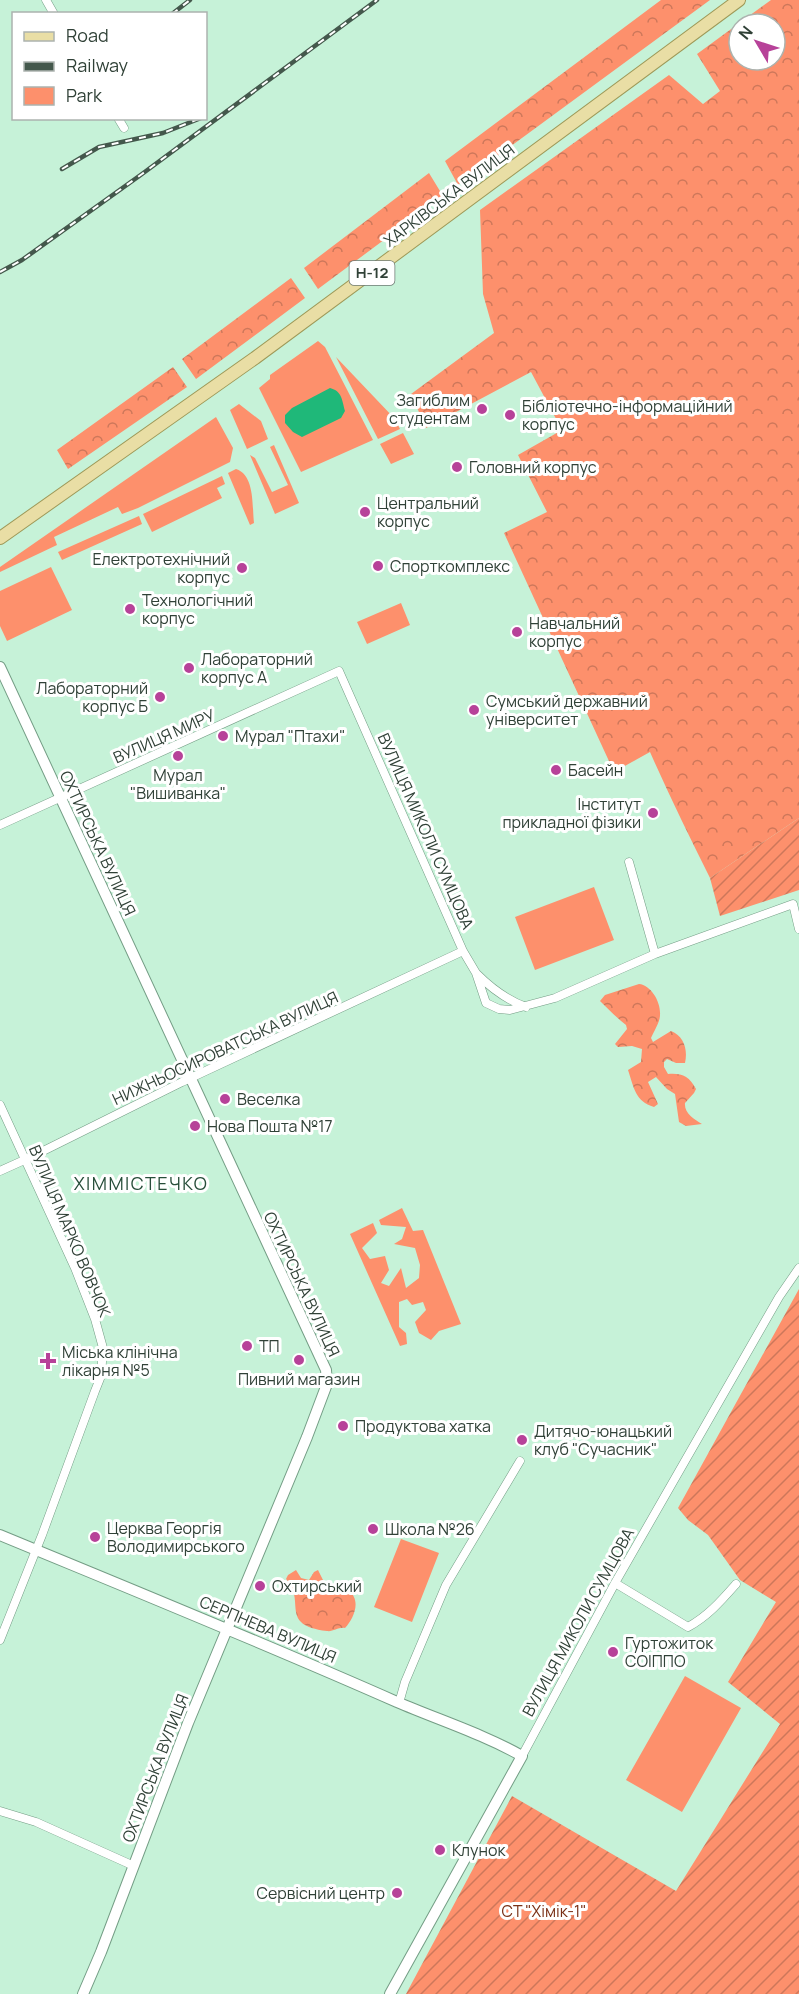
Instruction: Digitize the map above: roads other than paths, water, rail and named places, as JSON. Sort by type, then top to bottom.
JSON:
[{"type":"main road","name":"ХАРКІВСЬКА ВУЛИЦЯ","points":[[0,538],[255,358],[739,0]]},
{"type":"main road","name":"ОХТИРСЬКА ВУЛИЦЯ","points":[[0,668],[326,1370],[327,1384],[188,1723],[83,1994]]},
{"type":"main road","name":"СЕРПНЕВА ВУЛИЦЯ","points":[[0,1535],[227,1628],[502,1745],[522,1756]]},
{"type":"main road","name":"ВУЛИЦЯ МИКОЛИ СУМЦОВА","points":[[390,1994],[522,1756]]},
{"type":"street","points":[[119,120],[124,128]]},
{"type":"street","name":"ВУЛИЦЯ МИРУ","points":[[0,825],[339,671]]},
{"type":"street","name":"ВУЛИЦЯ МИКОЛИ СУМЦОВА","points":[[339,671],[463,951],[476,973],[486,1002],[499,1010],[526,1007]]},
{"type":"street","points":[[629,862],[655,954]]},
{"type":"street","points":[[476,973],[486,984],[513,1002],[526,1007],[555,998],[655,954],[793,904],[799,929]]},
{"type":"street","name":"НИЖНЬОСИРОВАТСЬКА ВУЛИЦЯ","points":[[0,1171],[190,1078],[463,951]]},
{"type":"street","name":"ВУЛИЦЯ МАРКО ВОВЧОК","points":[[0,1105],[75,1268],[95,1319],[103,1348],[100,1376],[95,1391],[36,1550],[1,1636]]},
{"type":"street","name":"ВУЛИЦЯ МИКОЛИ СУМЦОВА","points":[[522,1756],[615,1583],[779,1297],[799,1268]]},
{"type":"street","points":[[399,1703],[405,1682],[446,1585],[520,1461]]},
{"type":"street","points":[[615,1583],[688,1627],[703,1619],[736,1584]]},
{"type":"street","points":[[0,1811],[36,1822],[134,1866]]},
{"type":"railway","points":[[175,12],[190,0]]},
{"type":"railway","points":[[0,272],[22,260],[142,174],[377,0]]},
{"type":"railway","points":[[62,169],[99,147],[163,133],[196,120]]},
{"type":"place","name":"Загиблим студентам","points":[[482,409]]},
{"type":"place","name":"Бібліотечно-інформаційний корпус","points":[[510,415]]},
{"type":"place","name":"Головний корпус","points":[[457,467]]},
{"type":"place","name":"Центральний корпус","points":[[365,512]]},
{"type":"place","name":"Спорткомплекс","points":[[378,566]]},
{"type":"place","name":"Електротехнічний корпус","points":[[242,568]]},
{"type":"place","name":"Технологічний корпус","points":[[130,609]]},
{"type":"place","name":"Навчальний корпус","points":[[517,632]]},
{"type":"place","name":"Лабораторний корпус А","points":[[189,668]]},
{"type":"place","name":"Лабораторний корпус Б","points":[[160,697]]},
{"type":"place","name":"Сумський державний університет","points":[[474,710]]},
{"type":"place","name":"Мурал \"Птахи\"","points":[[223,736]]},
{"type":"place","name":"Мурал \"Вишиванка\"","points":[[178,756]]},
{"type":"place","name":"Басейн","points":[[556,770]]},
{"type":"place","name":"Інститут прикладної фізики","points":[[653,813]]},
{"type":"place","name":"Веселка","points":[[225,1099]]},
{"type":"place","name":"Нова Пошта №17","points":[[195,1126]]},
{"type":"place","name":"ТП","points":[[247,1346]]},
{"type":"place","name":"Пивний магазин","points":[[299,1360]]},
{"type":"place","name":"Міська клінічна лікарня №5","points":[[48,1361]]},
{"type":"place","name":"Продуктова хатка","points":[[343,1426]]},
{"type":"place","name":"Дитячо-юнацький клуб \"Сучасник\"","points":[[522,1440]]},
{"type":"place","name":"Школа №26","points":[[373,1529]]},
{"type":"place","name":"Церква Георгія Володимирського","points":[[95,1537]]},
{"type":"place","name":"Охтирський","points":[[260,1586]]},
{"type":"place","name":"Гуртожиток СОІППО","points":[[613,1652]]},
{"type":"place","name":"Клунок","points":[[440,1850]]},
{"type":"place","name":"Сервісний центр","points":[[397,1893]]},
{"type":"district","name":"ХІММІСТЕЧКО","points":[[141,1184]]},
{"type":"park label","name":"СТ \"Хімік-1\"","points":[[544,1911]]}]
